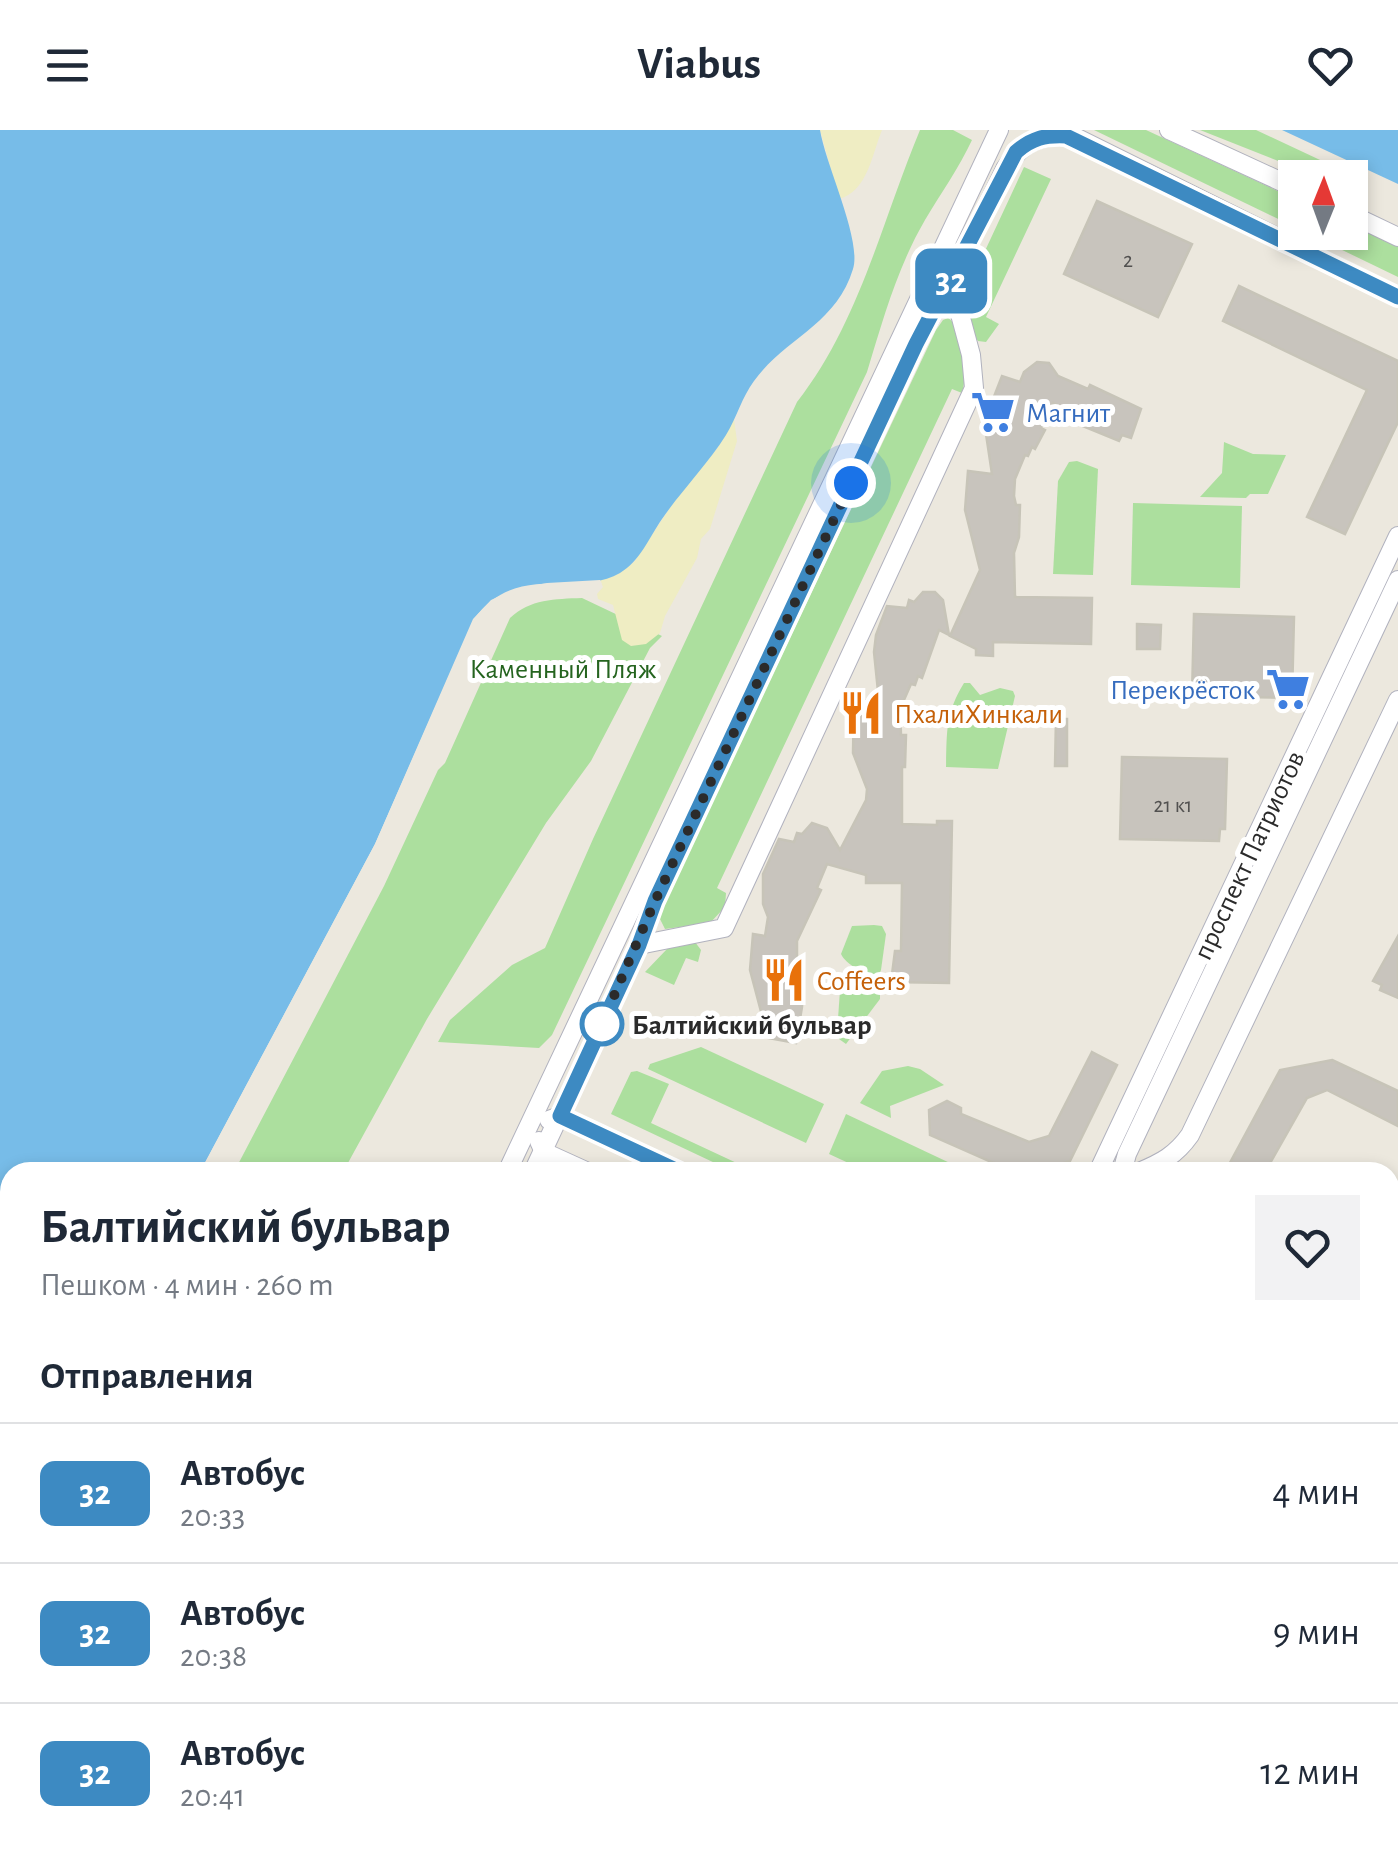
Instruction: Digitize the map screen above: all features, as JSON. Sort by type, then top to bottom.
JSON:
[{"type":"street","points":[[511,1162],[1000,130]]},
{"type":"street","points":[[1169,130],[1278,180]]},
{"type":"street","points":[[539,1162],[639,945],[655,901],[916,344],[1016,152],[1029,141],[1063,133],[1398,296]]},
{"type":"street","points":[[1368,222],[1398,236]]},
{"type":"street","points":[[639,945],[724,928],[974,388],[971,355],[951,281]]},
{"type":"street","name":"проспект Патриотов","points":[[1103,1162],[1398,536]]},
{"type":"street","name":"проспект Патриотов","points":[[1125,1162],[1398,580]]},
{"type":"street","points":[[1163,1162],[1180,1150],[1190,1135],[1398,700]]},
{"type":"street","points":[[531,1124],[560,1116],[659,1162]]},
{"type":"street","points":[[531,1124],[544,1152],[566,1162]]},
{"type":"green space","points":[[920,130],[953,130],[972,140],[906,257],[867,372],[552,1035],[539,1048],[438,1042],[450,1020],[512,965],[545,948],[797,402],[819,371],[853,305]]},
{"type":"green space","points":[[1094,130],[1146,130],[1278,191],[1278,219]]},
{"type":"green space","points":[[1200,130],[1256,130],[1320,160],[1278,161]]},
{"type":"green space","points":[[1024,167],[1051,179],[986,317],[999,324],[986,342],[978,341],[972,332],[964,296]]},
{"type":"green space","points":[[1368,232],[1398,246],[1398,277],[1342,250],[1368,250]]},
{"type":"green space","points":[[948,318],[958,332],[964,352],[962,393],[952,389],[717,888],[726,893],[725,907],[710,923],[665,929],[660,919],[662,908],[936,330]]},
{"type":"green space","points":[[1224,442],[1253,454],[1286,455],[1268,494],[1250,494],[1246,498],[1200,497],[1222,473]]},
{"type":"green space","points":[[1069,462],[1098,469],[1093,575],[1053,574],[1058,481]]},
{"type":"green space","points":[[1133,503],[1242,506],[1240,588],[1131,585]]},
{"type":"green space","name":"Каменный Пляж","points":[[582,598],[662,636],[650,648],[591,761],[546,823],[427,1019],[348,1162],[239,1162],[384,886],[510,618],[534,604]]},
{"type":"green space","points":[[964,683],[970,683],[980,695],[1000,688],[1013,691],[1015,696],[998,769],[946,767],[950,714]]},
{"type":"green space","points":[[852,926],[882,926],[886,934],[879,975],[857,969],[841,954]]},
{"type":"green space","points":[[695,942],[701,950],[698,962],[686,958],[674,985],[645,972],[667,949]]},
{"type":"green space","points":[[850,975],[880,992],[880,999],[846,1044],[837,1033],[841,976]]},
{"type":"green space","points":[[701,1047],[824,1104],[806,1143],[648,1069],[650,1064]]},
{"type":"green space","points":[[908,1066],[944,1085],[890,1106],[891,1118],[860,1103],[882,1071]]},
{"type":"green space","points":[[631,1072],[669,1084],[651,1123],[735,1162],[713,1162],[611,1114]]},
{"type":"green space","points":[[846,1114],[948,1162],[846,1162],[829,1154]]},
{"type":"sand","points":[[820,130],[882,130],[863,180],[849,195],[839,199]]},
{"type":"sand","points":[[734,419],[737,441],[697,558],[665,616],[660,633],[646,644],[631,646],[622,640],[613,605],[598,599],[603,587],[600,580],[634,562]]},
{"type":"water","points":[[0,130],[820,130],[852,240],[853,269],[845,288],[822,318],[754,381],[726,435],[633,562],[603,580],[528,585],[509,591],[491,601],[474,619],[375,844],[205,1162],[0,1162]]},
{"type":"water","points":[[1282,130],[1398,130],[1398,184],[1368,170],[1368,160],[1346,160]]},
{"type":"pier","points":[[600,580],[602,584],[516,594],[494,604],[478,622],[367,872],[210,1162],[205,1162],[375,844],[473,619],[491,600],[515,589]]},
{"type":"building","points":[[1097,201],[1192,244],[1158,317],[1064,274]]},
{"type":"building","points":[[1239,286],[1398,361],[1398,422],[1345,534],[1307,517],[1367,390],[1223,321]]},
{"type":"building","points":[[1037,362],[1049,363],[1058,376],[1088,389],[1090,385],[1141,409],[1131,438],[1122,435],[1119,441],[1073,422],[1076,414],[1053,403],[1041,428],[1045,430],[1035,449],[1032,447],[1025,455],[1015,479],[1014,496],[1016,505],[1020,505],[1014,553],[1015,597],[1092,598],[1091,644],[993,642],[993,656],[976,655],[976,649],[950,636],[980,570],[965,510],[968,471],[992,474],[986,434],[988,412],[1002,376],[1020,382],[1024,372]]},
{"type":"building","points":[[923,592],[935,592],[943,600],[949,635],[939,630],[922,678],[918,676],[915,685],[911,684],[900,709],[901,735],[906,735],[902,824],[937,825],[937,821],[952,821],[949,983],[891,982],[895,951],[901,951],[902,883],[866,883],[866,875],[827,864],[817,888],[821,890],[797,941],[797,960],[803,969],[796,1043],[768,1038],[750,970],[753,934],[765,936],[768,917],[763,904],[763,874],[779,839],[794,842],[797,833],[802,834],[812,823],[827,828],[840,850],[866,800],[867,789],[853,753],[854,700],[879,701],[874,652],[887,606],[907,608],[909,600],[914,602]]},
{"type":"building","points":[[1194,614],[1294,617],[1292,698],[1192,696]]},
{"type":"building","points":[[1137,624],[1161,625],[1160,649],[1137,649]]},
{"type":"building","points":[[1056,719],[1067,719],[1067,766],[1055,766]]},
{"type":"building","points":[[1122,757],[1227,759],[1225,829],[1220,829],[1219,841],[1120,839]]},
{"type":"building","points":[[1398,936],[1398,998],[1380,990],[1382,985],[1373,981]]},
{"type":"building","points":[[1092,1052],[1117,1065],[1067,1162],[991,1162],[930,1135],[929,1110],[947,1101],[961,1108],[961,1114],[1029,1142],[1049,1136]]},
{"type":"building","points":[[1332,1060],[1398,1091],[1398,1126],[1327,1090],[1307,1098],[1271,1162],[1230,1162],[1280,1070]]},
{"type":"bus line","name":"32","points":[[659,1162],[560,1116],[639,945],[655,901],[916,344],[1016,152],[1029,141],[1047,135],[1066,136],[1398,297]]},
{"type":"place","name":"Магнит","points":[[993,412]]},
{"type":"place","name":"Перекрёсток","points":[[1288,689]]},
{"type":"place","name":"ПхалиХинкали","points":[[861,713]]},
{"type":"place","name":"Coffeers","points":[[784,980]]},
{"type":"place","name":"Балтийский бульвар","points":[[602,1024]]},
{"type":"route","points":[[602,1024],[655,901],[851,483]]}]
